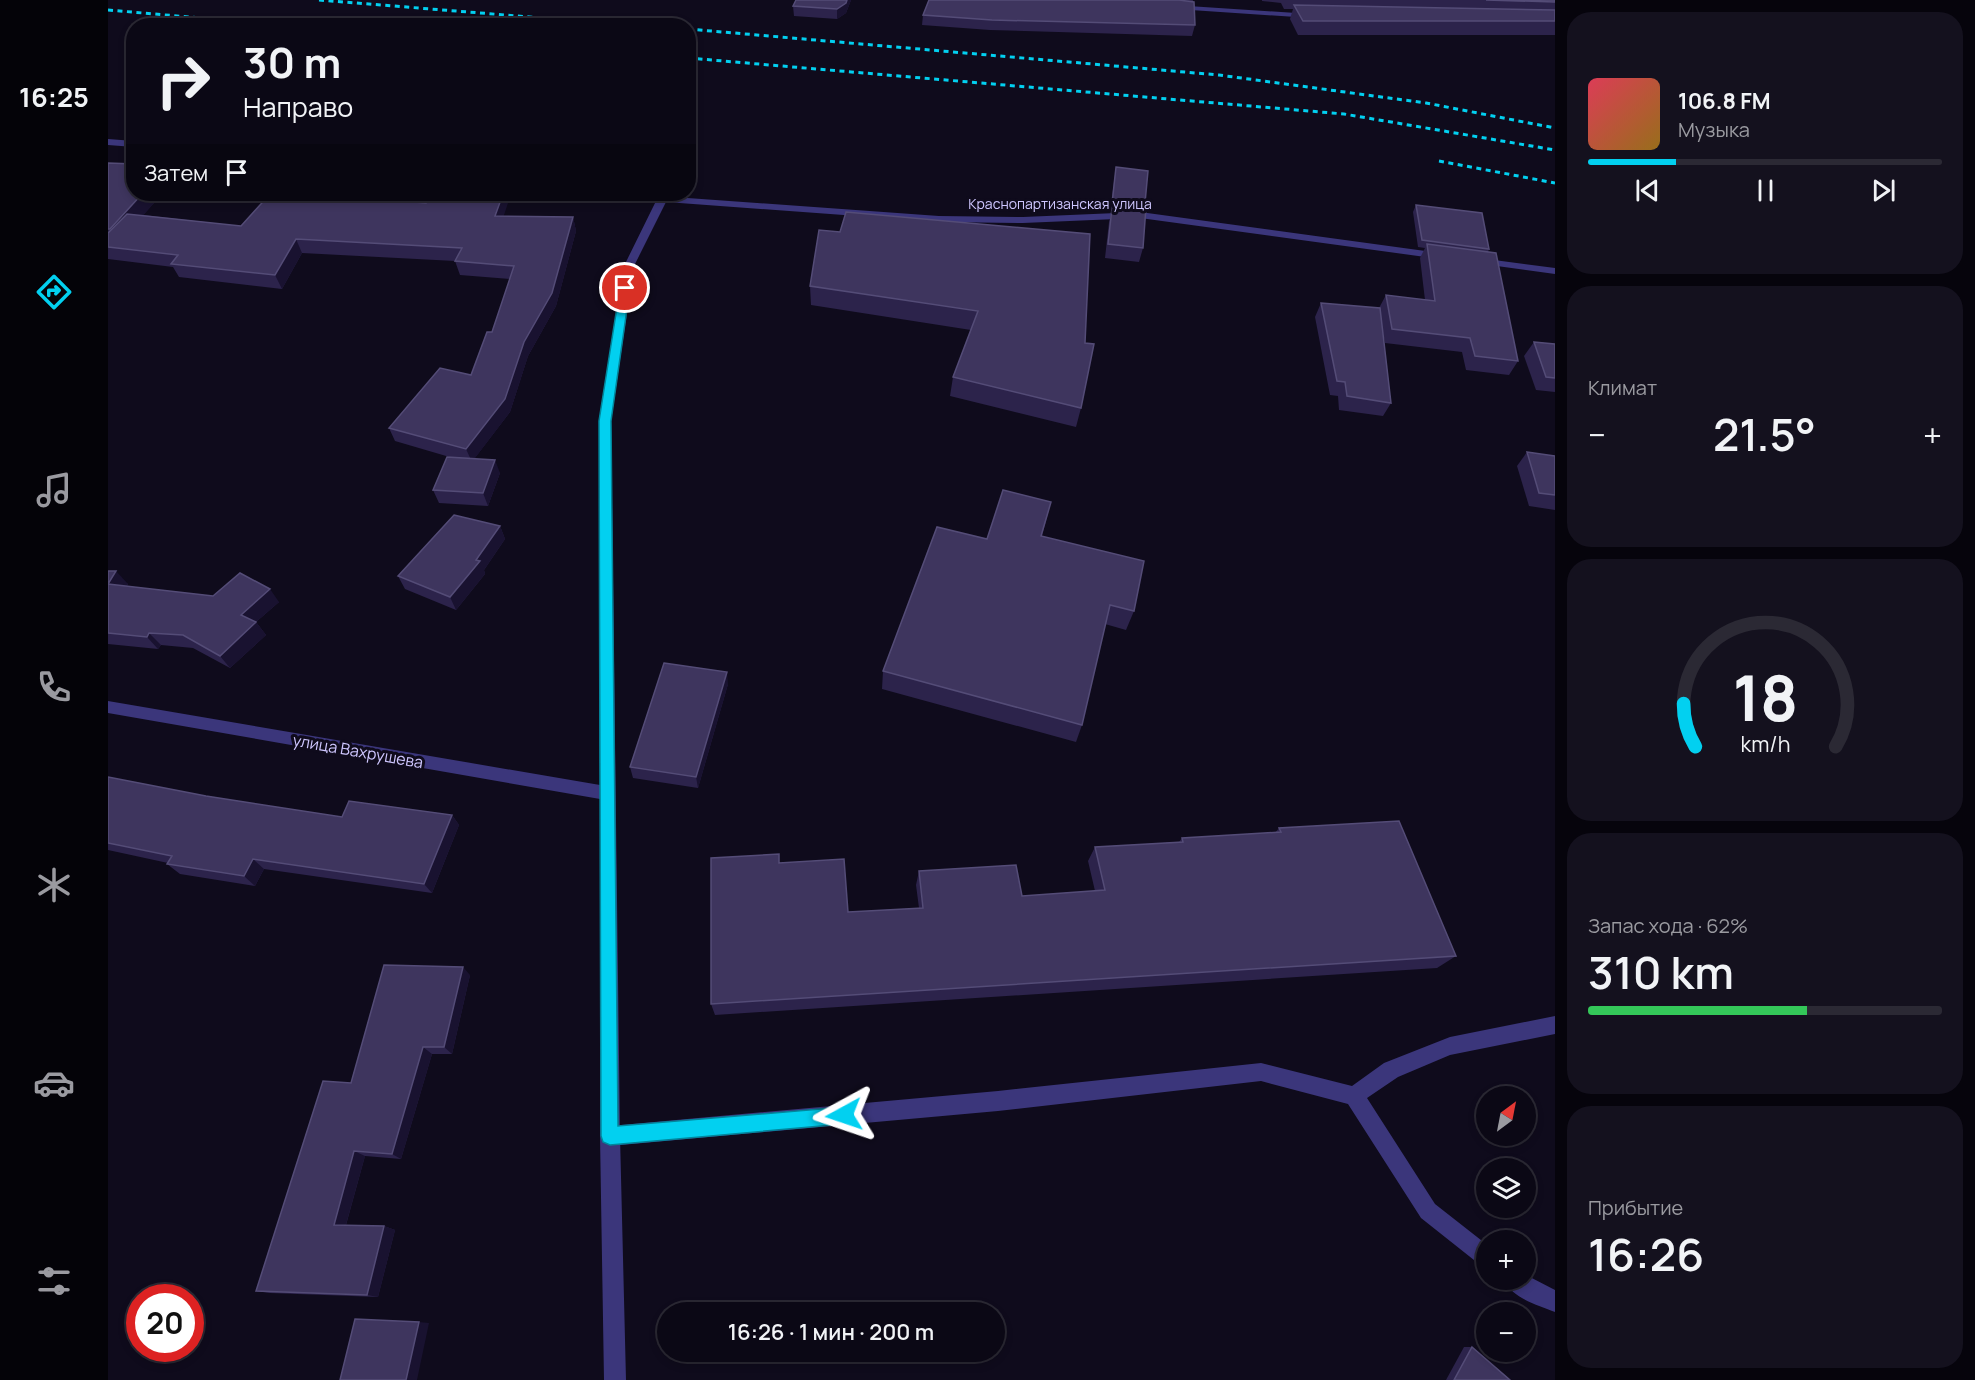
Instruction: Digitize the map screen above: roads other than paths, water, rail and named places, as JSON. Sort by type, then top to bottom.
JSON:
[{"type":"street","points":[[1164,6],[1318,16]]},
{"type":"street","points":[[108,142],[126,143]]},
{"type":"street","name":"Краснопартизанская улица","points":[[696,199],[939,219],[1023,220],[1140,215],[1448,256]]},
{"type":"street","points":[[615,1380],[610,1136],[605,421],[628,266],[661,201]]},
{"type":"street","points":[[1472,260],[1555,271]]},
{"type":"street","name":"улица Вахрушева","points":[[108,707],[609,794]]},
{"type":"street","points":[[1354,1096],[1391,1070],[1450,1046],[1555,1025]]},
{"type":"street","points":[[610,1136],[998,1101],[1260,1072],[1354,1096],[1428,1211],[1476,1249]]},
{"type":"street","points":[[1529,1290],[1555,1301]]},
{"type":"railway","points":[[319,0],[543,18]]},
{"type":"railway","points":[[108,10],[201,18]]},
{"type":"railway","points":[[696,30],[1219,75],[1426,103],[1555,128]]},
{"type":"railway","points":[[696,59],[1344,114],[1555,150]]},
{"type":"railway","points":[[1439,161],[1555,183]]}]
